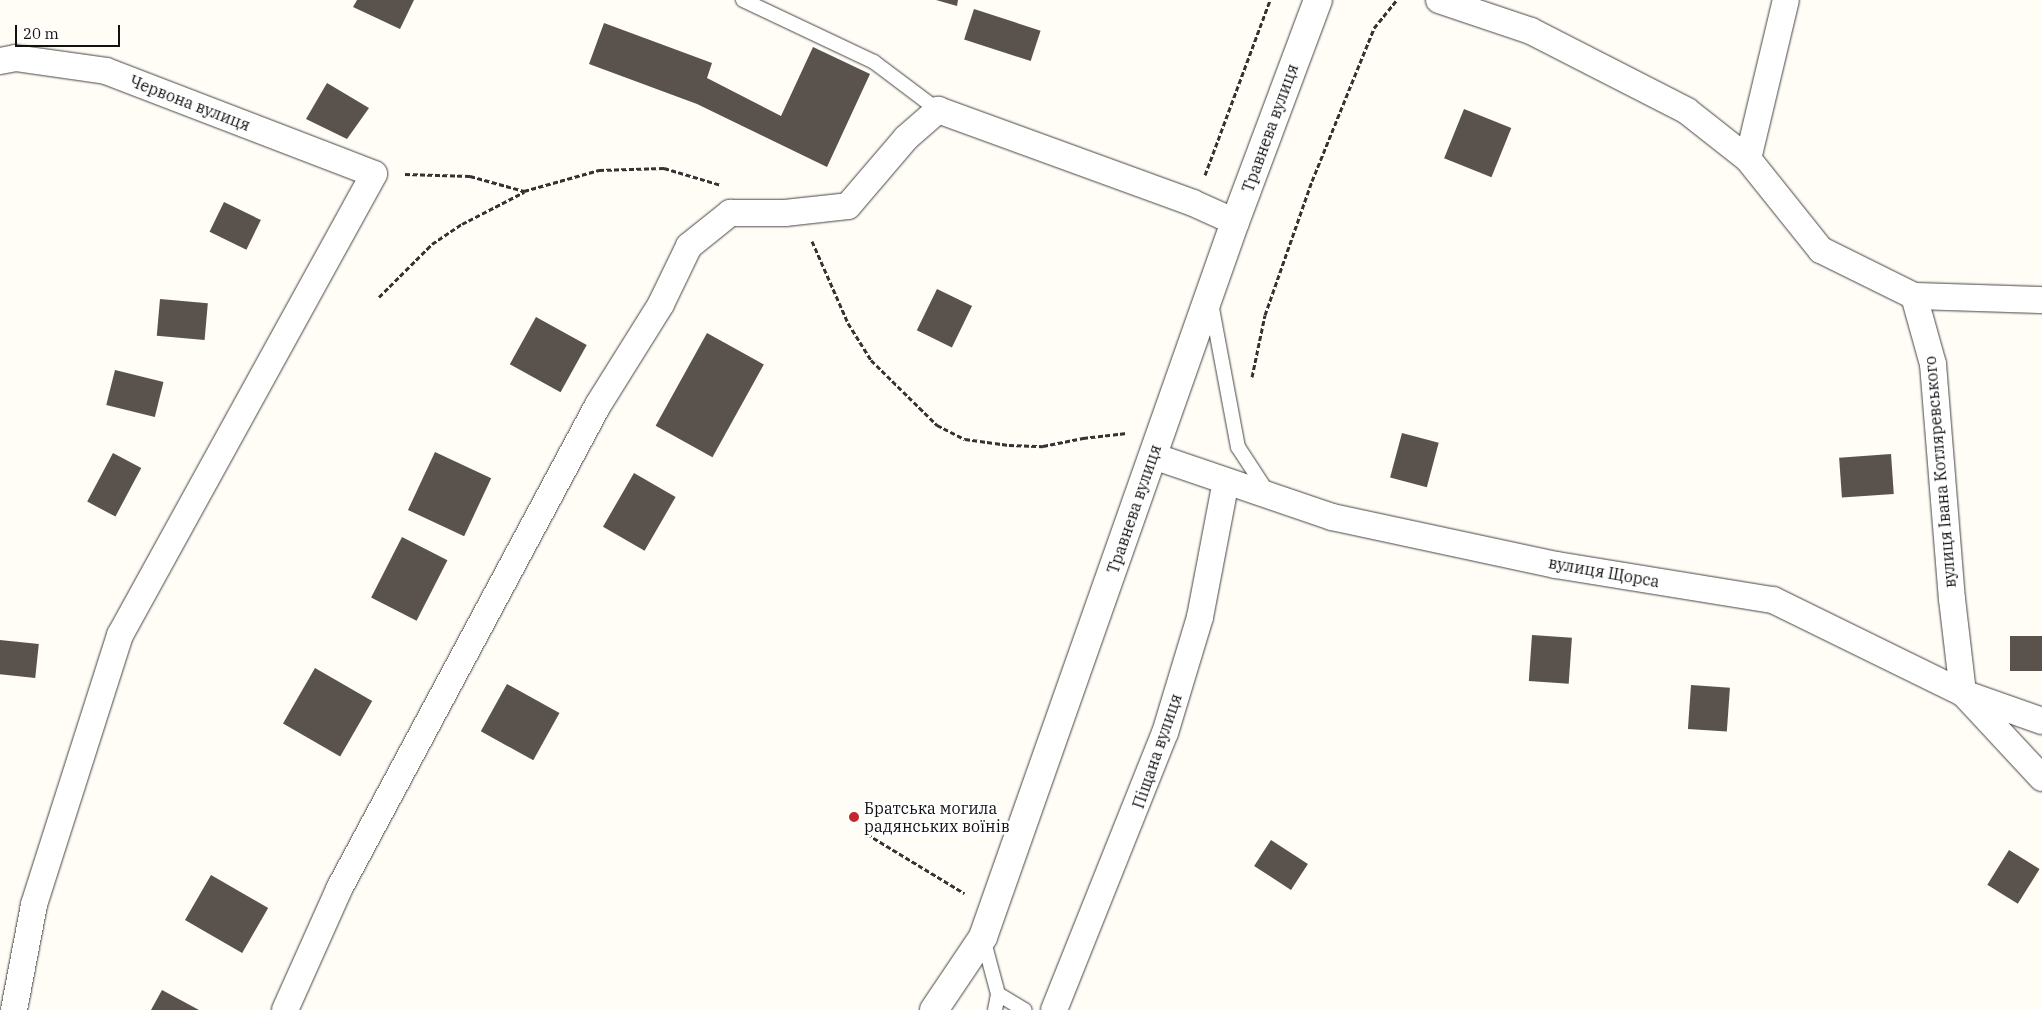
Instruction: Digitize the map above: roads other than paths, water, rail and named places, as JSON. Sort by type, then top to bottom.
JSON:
[{"type":"street","name":"Травнева вулиця","points":[[934,1010],[983,937],[1235,222],[1318,0]]},
{"type":"street","points":[[1439,0],[1531,31],[1687,111],[1748,160],[1821,250],[1914,296],[2042,300]]},
{"type":"street","points":[[1748,160],[1786,0]]},
{"type":"street","name":"Червона вулиця","points":[[0,61],[15,58],[106,71],[374,174],[120,635],[34,905],[14,1010]]},
{"type":"street","points":[[285,1010],[339,889],[598,405],[661,304],[689,246],[730,213],[773,213],[848,206],[906,138],[938,110],[1193,203],[1235,222]]},
{"type":"street","name":"вулиця Івана Котляревського","points":[[1914,296],[1933,364],[1952,599],[1962,693]]},
{"type":"street","name":"вулиця Щорса","points":[[1153,456],[1332,517],[1556,565],[1773,600],[1962,693],[2042,721]]},
{"type":"street","name":"Піщана вулиця","points":[[1054,1010],[1166,733],[1200,617],[1226,481]]},
{"type":"street","points":[[1962,693],[2042,778]]},
{"type":"lane","points":[[743,0],[766,4],[874,62],[938,110]]},
{"type":"lane","points":[[1210,295],[1238,447],[1270,496]]},
{"type":"lane","points":[[983,937],[998,994],[994,1010]]},
{"type":"lane","points":[[998,994],[1025,1010]]},
{"type":"place","name":"Братська могила радянських воїнів","points":[[854,817]]}]
